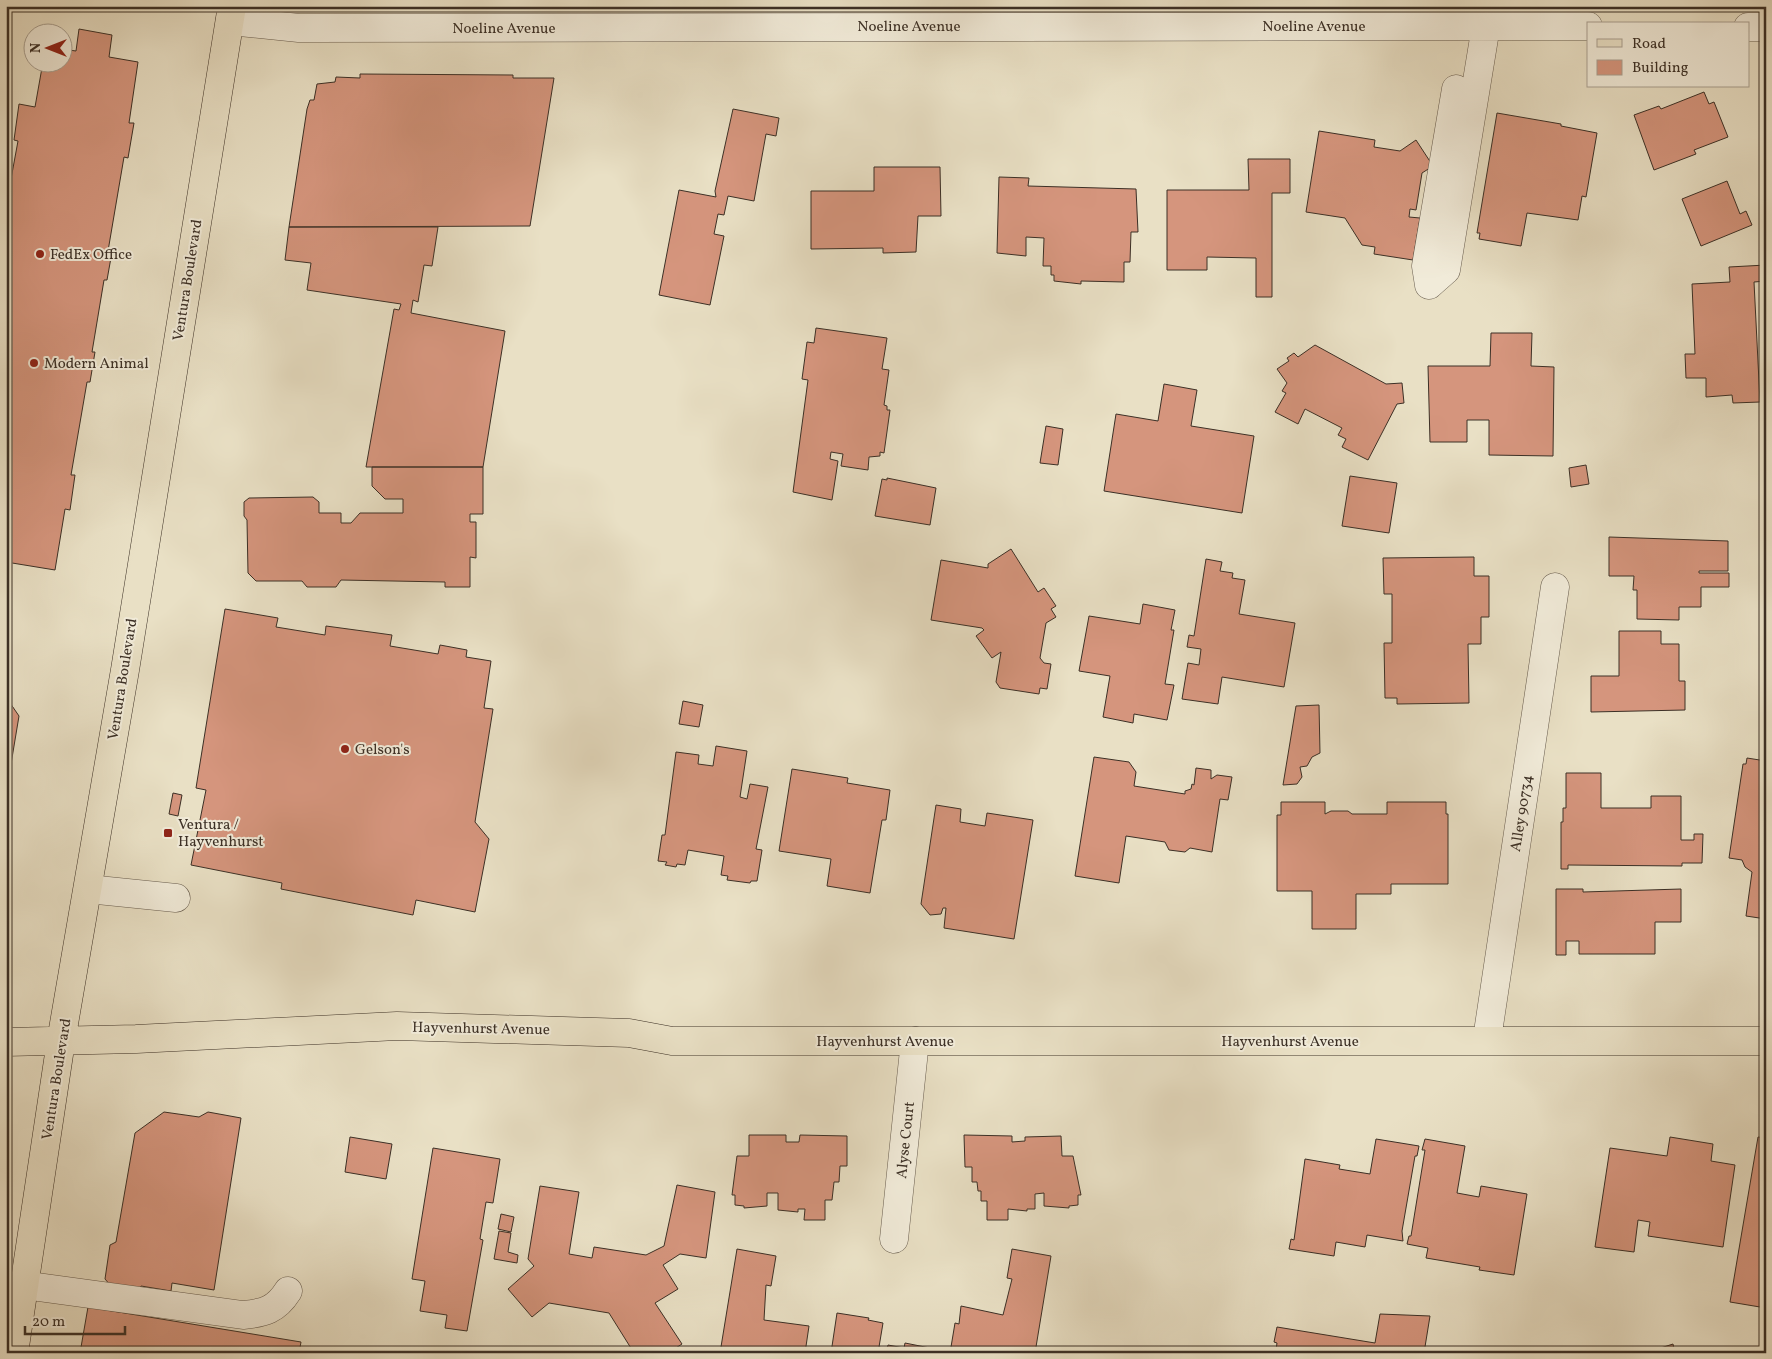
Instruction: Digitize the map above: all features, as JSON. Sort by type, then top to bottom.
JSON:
[{"type":"main road","name":"Ventura Boulevard","points":[[14,1353],[61,1041],[88,889],[231,14]]},
{"type":"main road","name":"Hayvenhurst Avenue","points":[[6,1042],[397,1026],[630,1032],[672,1041],[1766,1041]]},
{"type":"street","name":"Noeline Avenue","points":[[231,14],[299,28],[809,16],[1313,16],[1476,26],[1587,26]]},
{"type":"street","points":[[1476,26],[1446,270],[1429,285],[1426,266],[1476,26]]},
{"type":"street","points":[[1750,27],[1766,27]]},
{"type":"street","name":"Alley 90734","points":[[1487,1040],[1555,587]]},
{"type":"street","points":[[88,889],[176,898]]},
{"type":"street","name":"Alyse Court","points":[[894,1239],[915,1041]]},
{"type":"street","points":[[23,1286],[243,1315],[265,1313],[280,1303],[288,1291]]},
{"type":"building","points":[[79,29],[112,35],[109,57],[138,62],[129,123],[134,123],[128,158],[124,157],[108,251],[112,252],[107,280],[104,280],[92,352],[95,352],[90,382],[87,382],[71,475],[75,475],[70,510],[65,509],[55,570],[6,562],[6,206],[18,141],[14,140],[19,104],[35,107],[41,72],[72,72],[72,50],[76,51]]},
{"type":"building","points":[[360,74],[513,75],[513,78],[554,78],[530,226],[289,227],[307,109],[310,100],[314,100],[317,84],[335,82],[336,77],[360,78]]},
{"type":"building","points":[[1704,92],[1709,104],[1714,102],[1728,137],[1694,150],[1696,154],[1654,170],[1634,115],[1659,106],[1661,109]]},
{"type":"building","points":[[733,109],[779,118],[776,136],[766,134],[754,201],[728,196],[724,215],[718,214],[714,234],[724,236],[710,305],[659,295],[679,190],[716,197],[715,191]]},
{"type":"building","points":[[1497,113],[1561,124],[1561,126],[1597,133],[1586,197],[1582,196],[1578,220],[1527,213],[1521,246],[1479,239],[1480,233],[1477,233]]},
{"type":"building","points":[[1319,131],[1375,140],[1374,147],[1400,151],[1416,140],[1433,166],[1422,173],[1416,210],[1410,209],[1409,217],[1420,218],[1413,260],[1374,254],[1375,247],[1362,245],[1345,218],[1306,212]]},
{"type":"building","points":[[1248,159],[1290,159],[1290,193],[1272,193],[1272,297],[1256,297],[1256,258],[1207,257],[1207,270],[1167,270],[1167,190],[1249,190]]},
{"type":"building","points":[[874,167],[940,167],[941,216],[918,216],[916,252],[883,253],[883,248],[811,249],[811,191],[874,191]]},
{"type":"building","points":[[999,177],[1029,178],[1028,186],[1136,189],[1138,232],[1131,232],[1130,262],[1124,262],[1124,282],[1081,281],[1081,284],[1054,281],[1054,275],[1051,275],[1051,266],[1043,266],[1044,238],[1026,237],[1026,256],[997,253]]},
{"type":"building","points":[[1727,181],[1740,214],[1746,211],[1752,225],[1701,246],[1682,199]]},
{"type":"building","points":[[289,227],[438,227],[432,266],[424,265],[418,302],[413,300],[411,313],[505,331],[483,467],[366,467],[394,309],[399,310],[401,304],[307,290],[311,263],[285,260]]},
{"type":"building","points":[[1766,265],[1766,281],[1754,282],[1760,402],[1733,403],[1732,395],[1706,397],[1706,378],[1686,378],[1685,354],[1695,354],[1692,284],[1730,282],[1729,267]]},
{"type":"building","points":[[816,328],[887,338],[882,369],[889,370],[884,405],[887,406],[887,410],[890,410],[884,453],[880,452],[880,456],[869,457],[868,470],[841,466],[843,454],[831,452],[830,459],[838,461],[832,500],[793,492],[808,380],[802,379],[807,342],[814,343]]},
{"type":"building","points":[[1491,333],[1532,333],[1531,366],[1554,367],[1553,456],[1489,455],[1489,420],[1467,420],[1467,442],[1430,442],[1428,366],[1490,366]]},
{"type":"building","points":[[1315,345],[1386,384],[1402,383],[1404,403],[1397,404],[1368,460],[1342,447],[1346,439],[1338,435],[1342,428],[1305,409],[1298,424],[1275,412],[1286,393],[1282,391],[1287,383],[1277,369],[1289,361],[1287,358],[1294,353],[1298,357]]},
{"type":"building","points":[[1164,384],[1197,390],[1191,426],[1254,436],[1242,513],[1104,491],[1116,414],[1158,421]]},
{"type":"building","points":[[1046,426],[1063,429],[1058,465],[1040,463]]},
{"type":"building","points":[[1586,465],[1589,484],[1571,487],[1569,468]]},
{"type":"building","points":[[372,467],[483,467],[483,514],[470,514],[470,522],[476,522],[476,558],[470,557],[470,587],[445,587],[445,582],[341,580],[336,587],[307,587],[302,581],[256,581],[248,573],[247,520],[244,516],[244,502],[249,498],[313,497],[319,502],[319,513],[341,513],[341,523],[351,523],[360,513],[403,513],[403,499],[385,499],[372,486]]},
{"type":"building","points":[[1350,476],[1397,483],[1389,533],[1342,526]]},
{"type":"building","points":[[887,478],[936,488],[930,525],[875,516],[882,479],[887,480]]},
{"type":"building","points":[[1609,537],[1728,541],[1728,571],[1699,571],[1699,573],[1729,573],[1729,587],[1701,587],[1701,607],[1679,607],[1679,620],[1637,619],[1637,590],[1633,590],[1634,576],[1609,576]]},
{"type":"building","points":[[1011,549],[1038,592],[1044,588],[1056,606],[1051,609],[1056,617],[1046,623],[1040,658],[1044,663],[1051,664],[1047,689],[1040,688],[1039,694],[1000,688],[996,682],[1001,652],[992,658],[976,636],[984,630],[982,628],[931,620],[941,560],[988,568],[988,564]]},
{"type":"building","points":[[1474,557],[1474,576],[1489,576],[1489,617],[1481,617],[1481,644],[1468,644],[1469,703],[1397,704],[1397,698],[1385,698],[1384,643],[1392,643],[1392,594],[1384,594],[1383,558]]},
{"type":"building","points":[[1206,559],[1222,562],[1220,571],[1233,573],[1232,578],[1245,580],[1239,614],[1295,623],[1284,687],[1222,677],[1218,704],[1182,699],[1188,663],[1199,665],[1201,649],[1187,647],[1189,635],[1194,636]]},
{"type":"building","points":[[1143,604],[1175,610],[1171,630],[1174,630],[1165,684],[1174,685],[1167,720],[1134,714],[1133,723],[1103,717],[1110,676],[1079,671],[1089,616],[1140,624]]},
{"type":"building","name":"Gelson's","points":[[225,609],[278,618],[276,627],[325,635],[326,626],[392,635],[390,646],[438,654],[440,645],[467,650],[466,657],[491,661],[484,708],[493,709],[475,822],[489,839],[475,912],[416,900],[413,915],[281,889],[282,883],[191,865],[206,790],[196,788]]},
{"type":"building","points":[[1619,631],[1661,631],[1661,644],[1679,644],[1679,681],[1685,681],[1685,710],[1591,712],[1591,676],[1619,676]]},
{"type":"building","points":[[6,697],[19,716],[10,770],[8,770],[6,782]]},
{"type":"building","points":[[683,701],[703,705],[699,727],[679,724]]},
{"type":"building","points":[[1319,705],[1320,753],[1312,757],[1307,766],[1300,767],[1302,777],[1297,784],[1283,785],[1296,706]]},
{"type":"building","points":[[716,746],[747,751],[740,797],[747,799],[750,784],[768,787],[756,849],[762,850],[757,881],[751,881],[750,883],[727,880],[728,876],[721,875],[724,856],[688,850],[685,865],[677,864],[676,867],[665,865],[667,862],[658,861],[662,835],[665,835],[676,752],[699,755],[698,764],[713,766]]},
{"type":"building","points":[[1094,757],[1129,762],[1136,772],[1134,786],[1185,794],[1185,791],[1191,789],[1192,784],[1194,785],[1196,768],[1211,770],[1211,779],[1217,775],[1232,777],[1228,800],[1220,799],[1212,852],[1190,848],[1185,852],[1169,850],[1165,842],[1126,836],[1119,883],[1075,876]]},
{"type":"building","points":[[1747,758],[1766,761],[1766,919],[1746,916],[1752,872],[1745,867],[1742,860],[1729,858],[1743,764],[1746,764]]},
{"type":"building","points":[[792,769],[848,778],[847,783],[890,790],[886,820],[882,820],[870,893],[827,886],[831,859],[779,851]]},
{"type":"building","points":[[1566,773],[1601,773],[1601,808],[1651,808],[1651,796],[1681,796],[1681,840],[1694,840],[1694,834],[1703,834],[1702,863],[1682,863],[1682,866],[1568,865],[1568,869],[1561,869],[1561,822],[1563,822],[1563,808],[1566,808]]},
{"type":"building","points":[[173,793],[182,795],[178,816],[169,814]]},
{"type":"building","points":[[1281,802],[1325,802],[1325,814],[1331,811],[1348,811],[1352,814],[1387,814],[1387,802],[1446,802],[1446,814],[1448,814],[1448,884],[1391,884],[1391,894],[1356,894],[1356,929],[1312,929],[1312,891],[1277,891],[1277,815],[1281,815]]},
{"type":"building","points":[[936,805],[961,809],[960,822],[985,826],[987,813],[1033,820],[1014,939],[944,928],[946,908],[943,908],[941,914],[930,915],[921,904]]},
{"type":"building","points":[[1556,889],[1583,889],[1583,892],[1681,889],[1681,922],[1655,922],[1655,954],[1579,954],[1579,941],[1566,941],[1566,955],[1556,955]]},
{"type":"building","points":[[164,1112],[199,1117],[208,1112],[241,1118],[214,1290],[172,1283],[171,1291],[141,1286],[140,1291],[111,1286],[105,1279],[110,1245],[116,1242],[135,1133]]},
{"type":"building","points":[[749,1135],[786,1135],[786,1142],[799,1142],[800,1135],[847,1136],[847,1166],[840,1166],[839,1182],[834,1182],[832,1200],[825,1200],[825,1220],[804,1220],[805,1209],[798,1209],[798,1212],[778,1210],[778,1193],[767,1193],[767,1206],[744,1208],[744,1206],[735,1205],[735,1195],[732,1195],[737,1156],[749,1156]]},
{"type":"building","points":[[964,1135],[1012,1136],[1012,1142],[1025,1141],[1025,1137],[1061,1136],[1062,1156],[1073,1156],[1081,1195],[1078,1195],[1078,1205],[1069,1206],[1069,1208],[1044,1206],[1044,1193],[1035,1194],[1035,1209],[1027,1209],[1027,1211],[1008,1209],[1008,1220],[987,1220],[987,1201],[981,1201],[981,1191],[978,1191],[977,1182],[972,1182],[972,1167],[965,1167]]},
{"type":"building","points":[[350,1137],[392,1144],[386,1179],[345,1172]]},
{"type":"building","points":[[1670,1137],[1713,1144],[1711,1161],[1735,1165],[1723,1247],[1648,1236],[1650,1222],[1638,1220],[1634,1252],[1595,1247],[1610,1148],[1667,1156]]},
{"type":"building","points":[[1758,1137],[1766,1138],[1766,1308],[1730,1302]]},
{"type":"building","points":[[1376,1139],[1419,1146],[1417,1156],[1415,1156],[1402,1231],[1403,1241],[1367,1235],[1365,1247],[1336,1242],[1334,1256],[1289,1249],[1291,1239],[1294,1240],[1305,1159],[1340,1165],[1339,1169],[1370,1174]]},
{"type":"building","points":[[1425,1139],[1465,1146],[1457,1193],[1479,1197],[1481,1186],[1527,1194],[1514,1275],[1479,1270],[1480,1267],[1426,1258],[1428,1248],[1407,1244],[1409,1236],[1411,1236],[1425,1150],[1422,1150]]},
{"type":"building","points":[[433,1148],[500,1159],[493,1203],[486,1202],[480,1239],[483,1240],[467,1331],[445,1328],[447,1315],[420,1311],[425,1281],[412,1279]]},
{"type":"building","points":[[677,1185],[715,1192],[706,1258],[680,1254],[663,1265],[678,1289],[655,1303],[682,1344],[668,1353],[634,1353],[609,1313],[549,1303],[532,1317],[508,1289],[534,1266],[528,1259],[540,1186],[579,1192],[569,1254],[592,1258],[594,1247],[646,1255],[664,1246]]},
{"type":"building","points":[[501,1214],[514,1217],[511,1232],[498,1229]]},
{"type":"building","points":[[499,1231],[511,1233],[508,1252],[518,1255],[517,1263],[494,1259]]},
{"type":"building","points":[[737,1249],[776,1256],[771,1286],[766,1285],[764,1320],[809,1326],[805,1353],[720,1353]]},
{"type":"building","points":[[1012,1249],[1051,1256],[1035,1353],[950,1353],[955,1323],[959,1324],[961,1306],[1003,1315],[1012,1279],[1007,1278]]},
{"type":"building","points":[[88,1307],[301,1342],[299,1353],[80,1353]]},
{"type":"building","points":[[837,1313],[869,1318],[868,1320],[883,1323],[879,1347],[887,1349],[888,1345],[904,1348],[905,1343],[935,1349],[935,1353],[831,1353]]},
{"type":"building","points":[[1380,1314],[1430,1316],[1424,1353],[1272,1353],[1272,1350],[1276,1350],[1277,1343],[1274,1342],[1277,1327],[1375,1343]]},
{"type":"building","points":[[1673,1344],[1675,1353],[1645,1353]]},
{"type":"place","name":"FedEx Office","points":[[40,254]]},
{"type":"place","name":"Modern Animal","points":[[34,363]]},
{"type":"place","name":"Gelson's","points":[[345,749]]},
{"type":"place","name":"Ventura / Hayvenhurst","points":[[168,833]]}]
